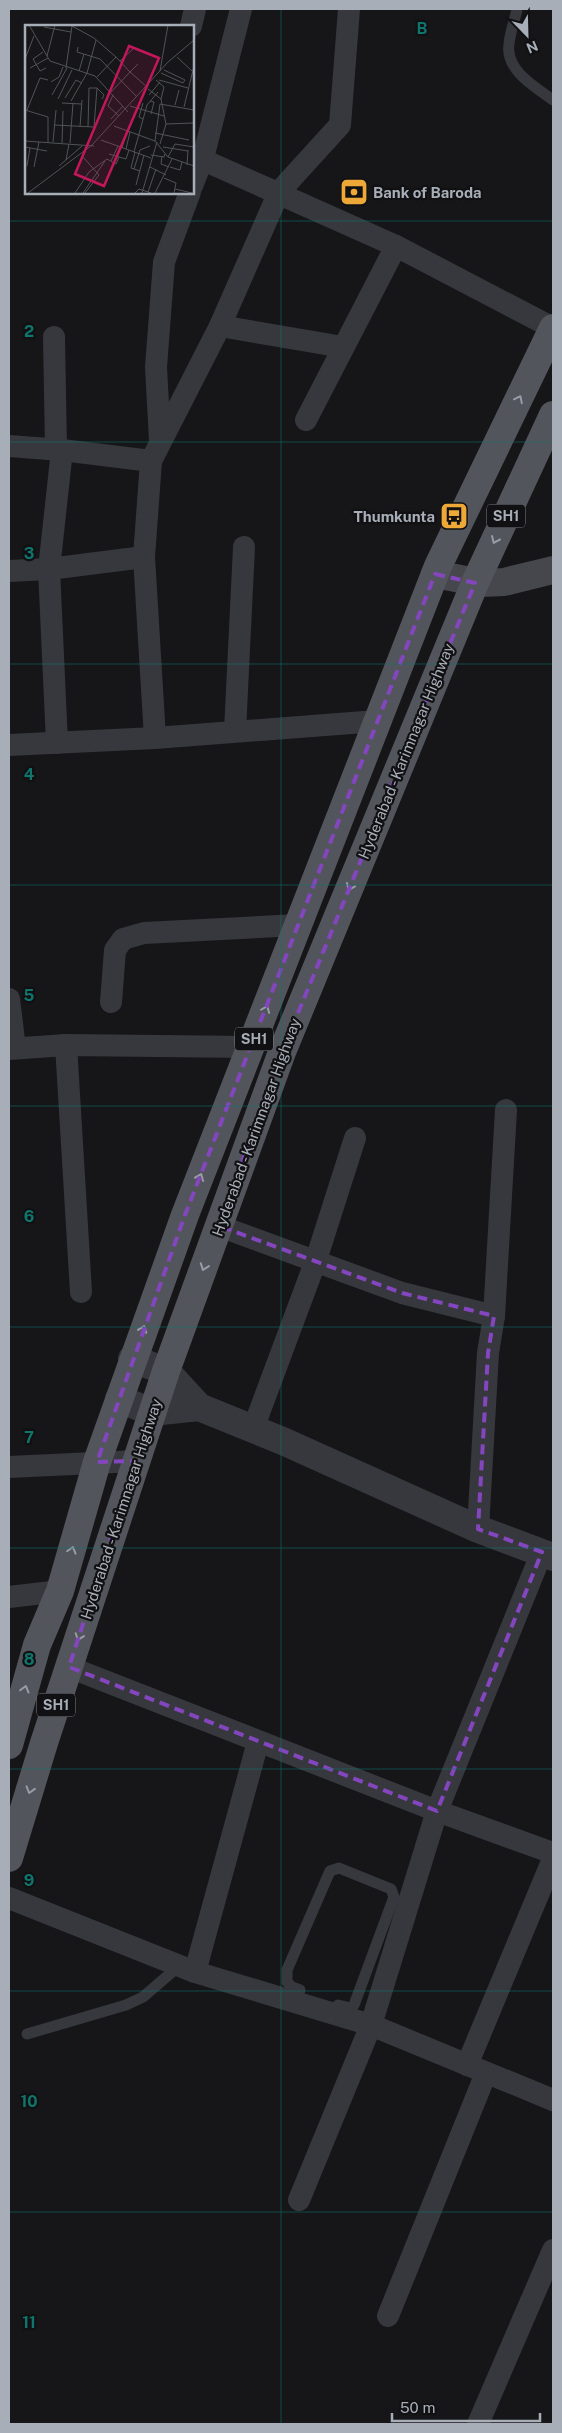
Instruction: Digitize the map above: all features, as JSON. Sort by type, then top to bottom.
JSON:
[{"type":"main road","name":"Hyderabad - Karimnagar Highway","points":[[9,1745],[37,1645],[60,1591],[97,1462],[132,1359],[185,1215],[436,574],[553,328]]},
{"type":"main road","name":"Hyderabad - Karimnagar Highway","points":[[9,1858],[152,1412],[282,1052],[475,583],[553,415]]},
{"type":"main road","points":[[436,574],[475,583],[504,582],[553,570]]},
{"type":"street","points":[[191,25],[196,9]]},
{"type":"street","points":[[194,176],[241,9]]},
{"type":"street","points":[[155,452],[220,326],[279,192],[340,125],[349,9]]},
{"type":"street","points":[[198,157],[396,246],[553,328]]},
{"type":"street","points":[[155,738],[144,557],[155,452],[156,367],[164,262],[189,194]]},
{"type":"street","points":[[306,420],[396,246]]},
{"type":"street","points":[[220,326],[343,347]]},
{"type":"street","points":[[54,337],[59,450],[49,569],[57,743]]},
{"type":"street","points":[[9,446],[59,450],[155,452]]},
{"type":"street","points":[[235,731],[244,547]]},
{"type":"street","points":[[9,571],[49,569],[144,557]]},
{"type":"street","points":[[9,745],[155,738],[377,722]]},
{"type":"street","points":[[111,1002],[115,950],[123,939],[144,933],[298,925]]},
{"type":"street","points":[[9,999],[12,1049],[66,1045],[251,1047]]},
{"type":"street","points":[[66,1045],[81,1292]]},
{"type":"street","points":[[478,1530],[488,1353],[494,1316],[506,1110]]},
{"type":"street","points":[[253,1429],[316,1260],[355,1138]]},
{"type":"street","points":[[219,1226],[402,1293],[494,1316]]},
{"type":"street","points":[[132,1359],[166,1371],[199,1408]]},
{"type":"street","points":[[119,1399],[152,1412],[199,1408],[253,1429],[478,1530],[548,1555],[438,1811],[371,2025],[299,2200]]},
{"type":"street","points":[[9,1467],[136,1461]]},
{"type":"street","points":[[9,1597],[60,1591]]},
{"type":"street","points":[[69,1668],[438,1811],[553,1853]]},
{"type":"street","points":[[187,1969],[258,1742]]},
{"type":"street","points":[[388,2316],[553,1859]]},
{"type":"street","points":[[9,1898],[187,1969],[371,2025],[553,2100]]},
{"type":"street","points":[[478,2424],[553,2250]]},
{"type":"lane","points":[[517,9],[508,46],[513,63],[523,78],[553,100]]},
{"type":"lane","points":[[296,2002],[300,1990],[292,1987],[287,1982],[287,1970],[330,1871],[339,1868],[391,1889],[394,1897],[354,2004],[351,2008],[344,2008],[326,2000],[321,2010]]},
{"type":"lane","points":[[27,2034],[126,2006],[187,1969]]},
{"type":"highlighted area","points":[[435,574],[475,583],[282,1052],[219,1226],[402,1293],[494,1316],[488,1353],[478,1529],[542,1552],[437,1811],[69,1667],[136,1461],[97,1462],[185,1215]]},
{"type":"place","name":"Bank of Baroda","points":[[354,192]]},
{"type":"place","name":"Thumkunta","points":[[454,516]]}]
